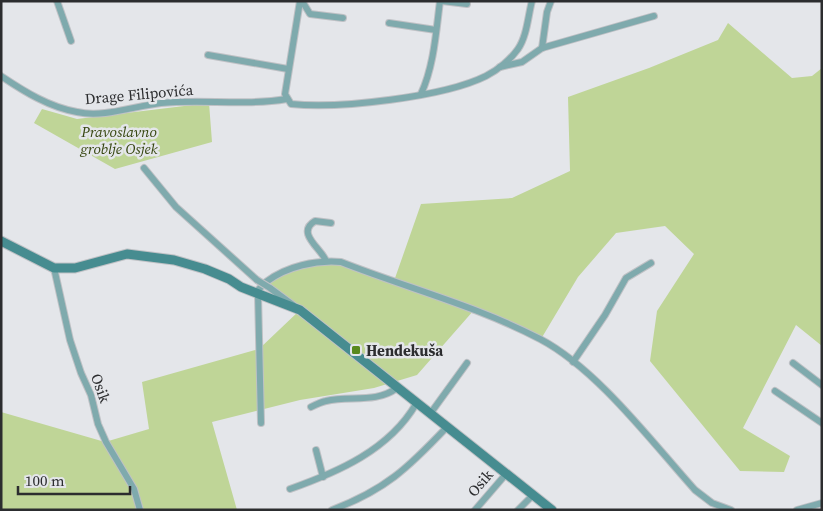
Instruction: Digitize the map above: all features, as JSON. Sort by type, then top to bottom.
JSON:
[{"type":"main road","points":[[1,241],[54,268],[75,268],[127,254],[174,260],[213,272],[256,294],[300,310],[446,428],[552,510]]},
{"type":"street","points":[[57,1],[71,41]]},
{"type":"street","points":[[301,1],[310,14],[343,18]]},
{"type":"street","points":[[287,100],[285,94],[288,69],[301,1]]},
{"type":"street","points":[[421,94],[426,84],[441,1],[467,4]]},
{"type":"street","name":"Drage Filipovića","points":[[500,67],[519,48],[525,32],[532,1]]},
{"type":"street","points":[[542,48],[547,12],[552,1]]},
{"type":"street","name":"Drage Filipovića","points":[[1,76],[54,107],[80,113],[113,111],[160,103],[209,101],[264,103],[287,100],[291,104],[312,105],[421,94],[470,82],[500,67],[522,62],[542,48],[654,16]]},
{"type":"street","points":[[389,23],[436,30]]},
{"type":"street","points":[[208,55],[288,69]]},
{"type":"street","points":[[144,168],[176,207],[257,280],[300,310]]},
{"type":"street","points":[[326,261],[324,256],[310,241],[308,232],[310,225],[315,221],[332,223]]},
{"type":"street","points":[[261,423],[256,294],[266,282],[288,270],[326,261],[341,262],[455,302],[541,339],[573,362],[626,413],[695,490],[712,503],[731,510]]},
{"type":"street","points":[[573,362],[605,315],[626,278],[651,263]]},
{"type":"street","name":"Osik","points":[[54,268],[70,340],[91,395],[98,424],[106,442],[134,489],[140,510]]},
{"type":"street","points":[[430,414],[468,363]]},
{"type":"street","points":[[793,363],[822,385]]},
{"type":"street","points":[[311,407],[326,401],[357,400],[387,396],[397,388]]},
{"type":"street","points":[[775,391],[822,423]]},
{"type":"street","points":[[290,489],[323,477],[373,450],[392,435],[416,404]]},
{"type":"street","points":[[332,510],[377,491],[398,476],[446,428]]},
{"type":"street","points":[[316,450],[323,477]]},
{"type":"street","name":"Osik","points":[[475,510],[506,474]]},
{"type":"street","points":[[518,510],[533,495]]},
{"type":"street","points":[[798,510],[822,503]]},
{"type":"green space","points":[[728,23],[792,78],[812,76],[822,68],[822,346],[796,325],[743,428],[790,456],[784,472],[740,471],[650,361],[657,311],[694,254],[665,226],[616,233],[578,277],[541,339],[474,310],[417,375],[374,388],[300,400],[212,422],[237,510],[1,510],[1,412],[105,442],[149,429],[142,382],[259,349],[300,310],[266,282],[288,270],[341,262],[394,281],[421,204],[512,198],[570,171],[568,97],[649,68],[718,40]]},
{"type":"green space","name":"Pravoslavno groblje Osjek","points":[[209,103],[212,142],[115,169],[34,123],[42,109],[77,119]]},
{"type":"place","name":"Hendekuša","points":[[356,350]]}]
